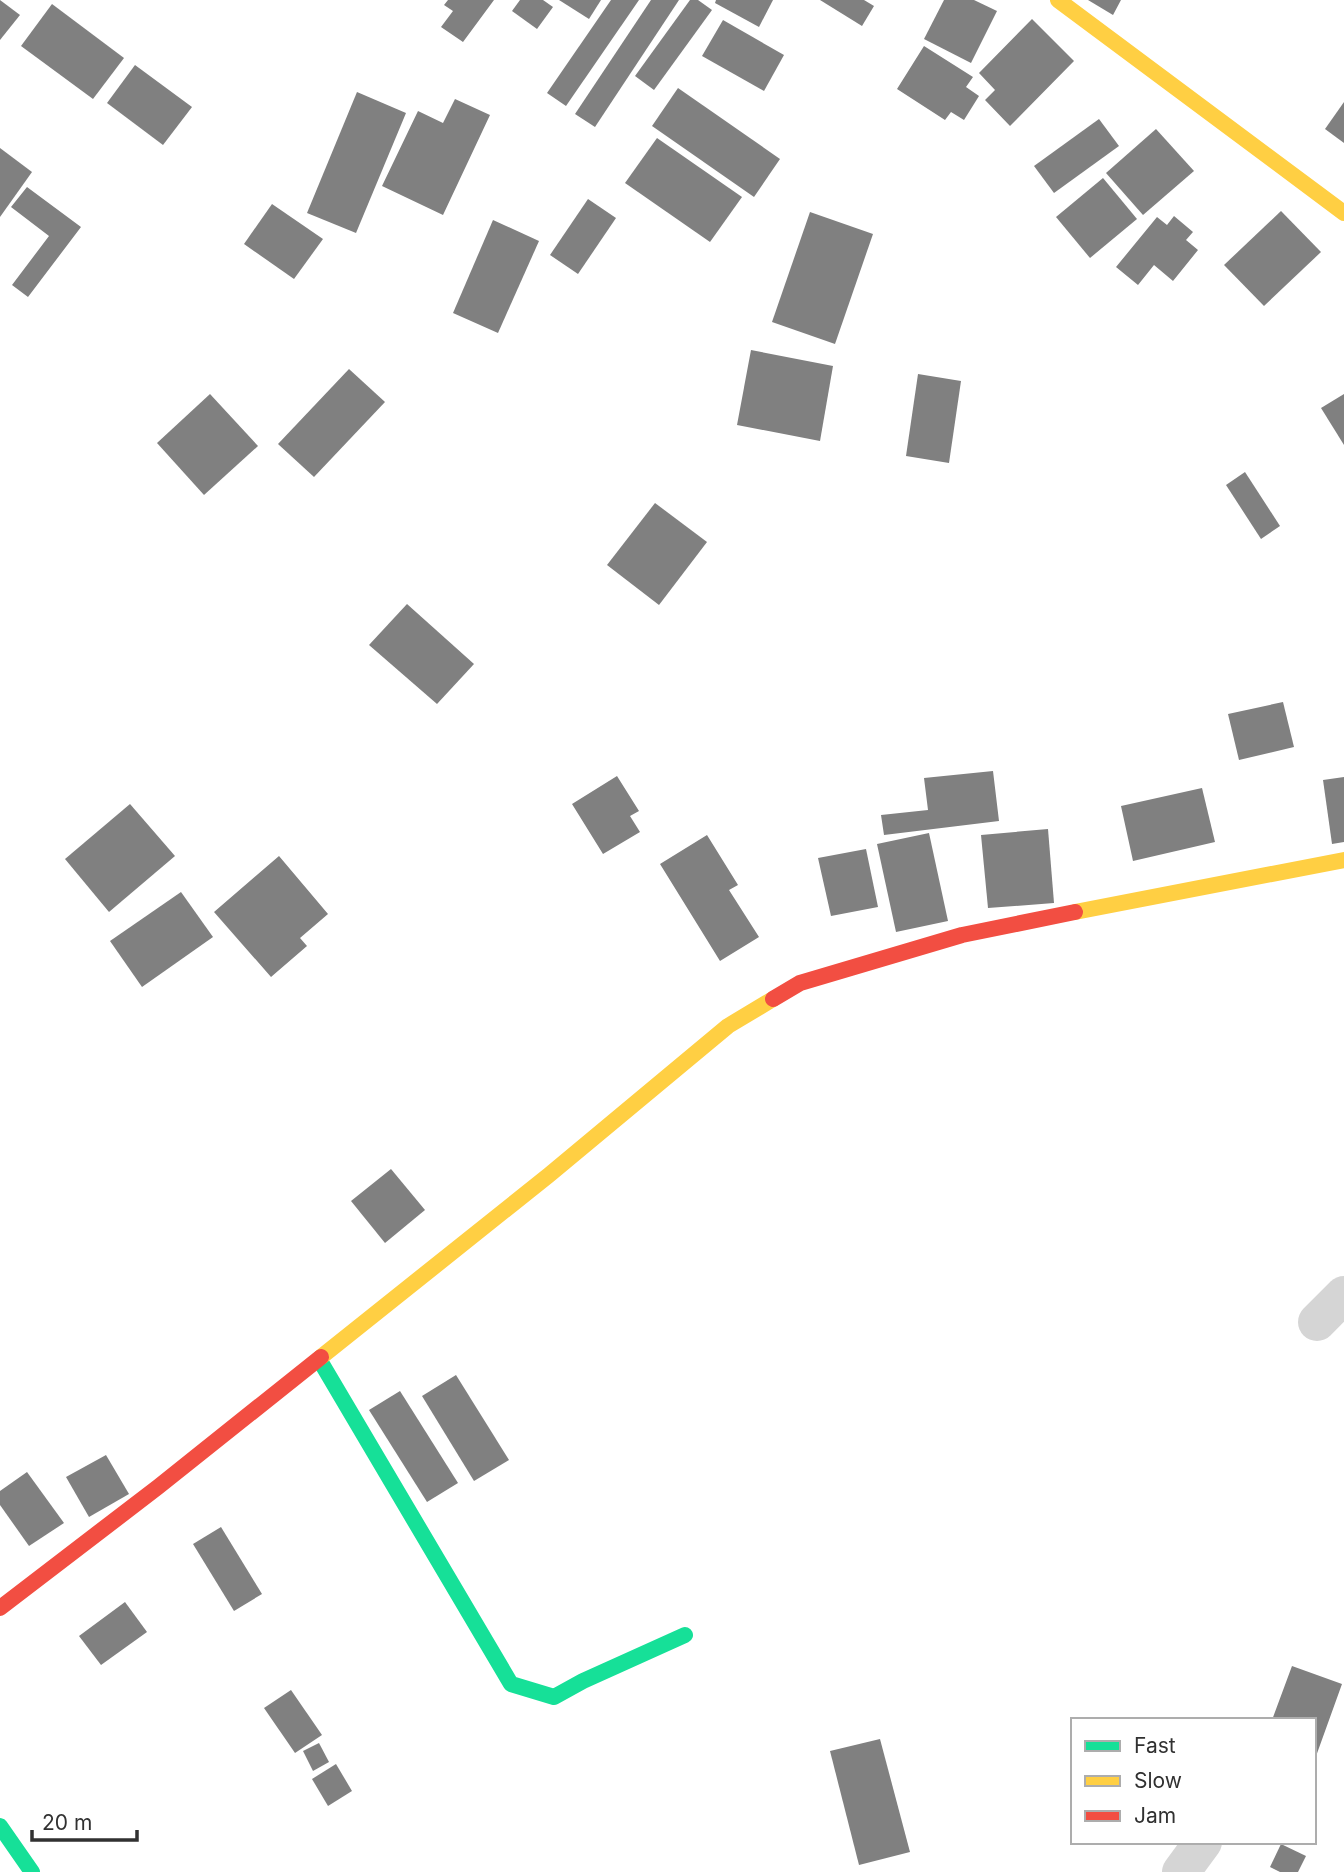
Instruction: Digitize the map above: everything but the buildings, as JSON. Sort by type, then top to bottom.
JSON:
[{"type":"street","points":[[1058,0],[1344,214]]},
{"type":"street","points":[[0,1608],[158,1487],[550,1175],[728,1026],[800,983],[962,935],[1344,860]]},
{"type":"street","points":[[1317,1322],[1344,1295]]},
{"type":"street","points":[[319,1359],[511,1684],[554,1697],[685,1634]]},
{"type":"street","points":[[0,1826],[32,1872]]},
{"type":"street","points":[[1181,1872],[1202,1844]]},
{"type":"traffic: fast","points":[[319,1359],[511,1684],[554,1697],[685,1635]]},
{"type":"traffic: fast","points":[[0,1826],[32,1872]]},
{"type":"traffic: slow","points":[[1058,0],[1344,213]]},
{"type":"traffic: slow","points":[[1075,912],[1344,860]]},
{"type":"traffic: slow","points":[[321,1357],[549,1175],[728,1026],[773,999]]},
{"type":"traffic: jam","points":[[773,999],[800,983],[962,935],[1075,912]]},
{"type":"traffic: jam","points":[[0,1608],[321,1357]]}]
